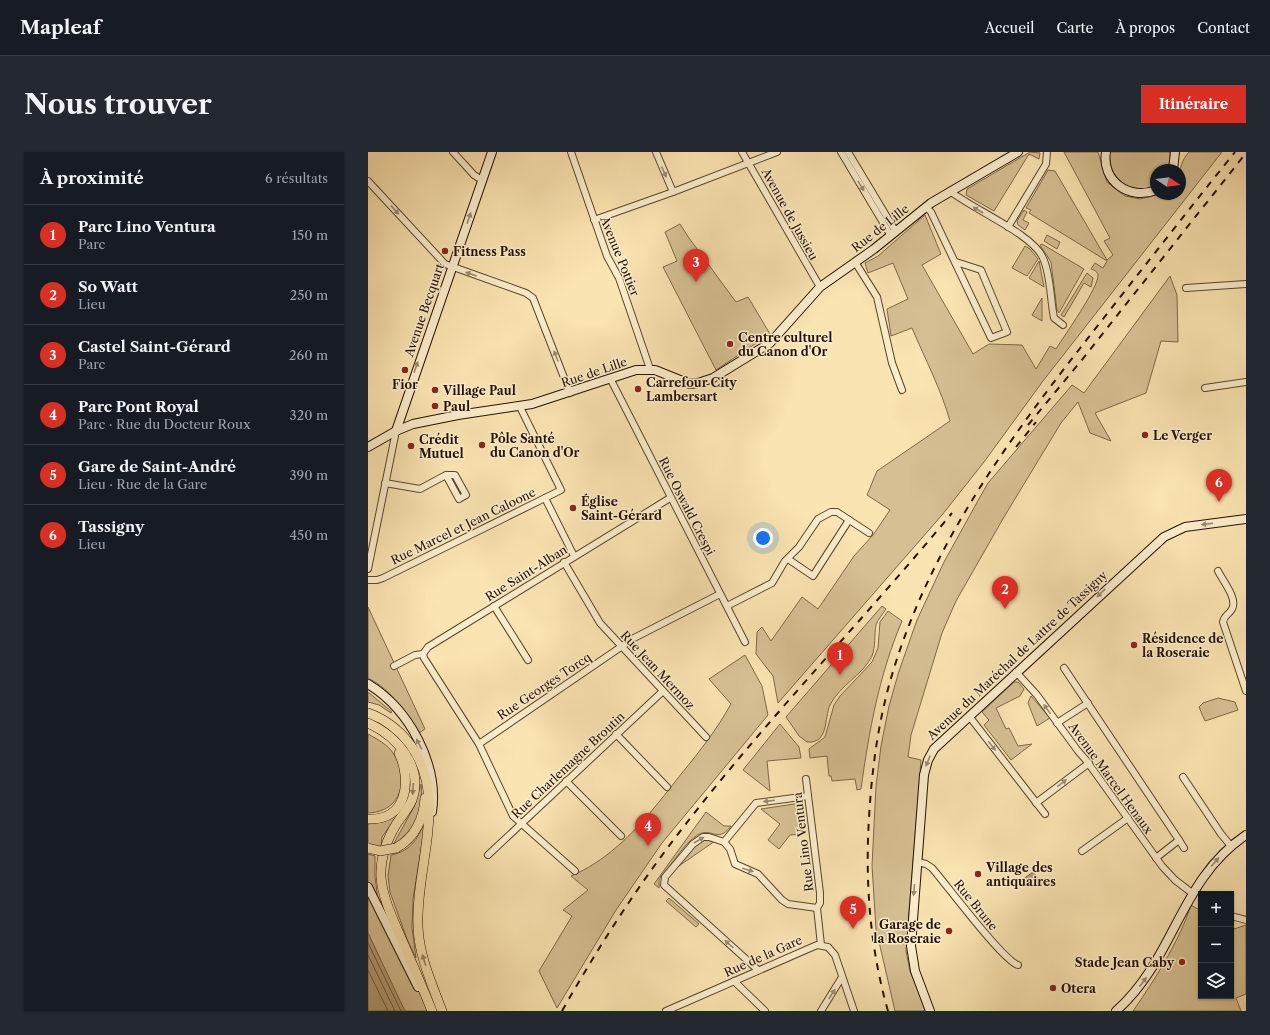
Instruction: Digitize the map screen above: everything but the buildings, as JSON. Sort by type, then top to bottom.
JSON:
[{"type":"main road","points":[[368,713],[386,722],[400,732],[419,759],[427,782],[430,810],[418,903],[418,934],[423,958],[442,1011]]},
{"type":"main road","points":[[368,723],[384,732],[394,740],[407,756],[413,771],[414,783],[411,801],[395,826],[384,852],[382,869],[383,887],[392,916],[431,1011]]},
{"type":"main road","points":[[368,819],[377,819],[392,813],[400,804],[406,787],[406,775],[403,762],[384,732]]},
{"type":"main road","points":[[368,848],[380,851],[396,848],[407,841],[417,828],[422,813],[424,799],[423,783],[418,765],[400,732]]},
{"type":"street","points":[[453,152],[474,175],[482,180]]},
{"type":"street","name":"Avenue Becquart","points":[[396,431],[492,152]]},
{"type":"street","name":"Avenue Pottier","points":[[571,152],[586,191],[594,220],[607,256],[619,278],[650,369]]},
{"type":"street","points":[[656,152],[673,192]]},
{"type":"street","name":"Avenue de Jussieu","points":[[742,152],[820,287]]},
{"type":"street","points":[[594,220],[673,192],[777,152]]},
{"type":"street","points":[[841,152],[893,234]]},
{"type":"street","points":[[848,152],[893,234]]},
{"type":"street","name":"Rue de Lille","points":[[368,446],[413,424],[458,415],[520,407],[570,393],[636,370],[650,369],[690,384],[713,378],[770,343],[820,287],[893,234],[926,207],[950,191],[1018,152]]},
{"type":"street","points":[[1008,226],[1046,164],[1047,152]]},
{"type":"street","points":[[1175,156],[1180,152]]},
{"type":"street","points":[[1105,153],[1107,171],[1120,188],[1140,194],[1150,192]]},
{"type":"street","points":[[368,181],[441,260],[451,268],[526,293],[533,298],[570,393]]},
{"type":"street","points":[[950,191],[1008,226],[1031,242],[1041,254],[1048,272],[1054,318],[1064,325]]},
{"type":"street","points":[[926,207],[932,212],[991,338],[1007,332],[982,271],[979,268],[956,262]]},
{"type":"street","points":[[855,262],[877,297],[892,363],[902,390]]},
{"type":"street","points":[[1186,288],[1246,284]]},
{"type":"street","name":"Rue Oswald Crespi","points":[[610,378],[670,498],[746,642]]},
{"type":"street","points":[[1205,388],[1246,382]]},
{"type":"street","name":"Rue Marcel et Jean Caloone","points":[[368,580],[384,578],[561,490],[520,407]]},
{"type":"street","points":[[368,569],[396,431]]},
{"type":"street","points":[[385,483],[420,488],[446,475]]},
{"type":"street","points":[[545,498],[574,556]]},
{"type":"street","name":"Rue Saint-Alban","points":[[394,666],[415,655],[423,654],[428,647],[670,498]]},
{"type":"street","points":[[727,606],[772,583],[818,519],[823,515],[835,511],[869,533]]},
{"type":"street","name":"Avenue du Maréchal de Lattre de Tassigny","points":[[930,1011],[915,971],[911,946],[926,766],[931,754],[939,743],[1164,537],[1185,527],[1246,519]]},
{"type":"street","points":[[788,559],[813,576],[849,520]]},
{"type":"street","name":"Rue Jean Mermoz","points":[[564,562],[596,616],[706,738]]},
{"type":"street","points":[[1218,572],[1232,597],[1232,610],[1224,617],[1223,622],[1246,691]]},
{"type":"street","name":"Rue Georges Torcq","points":[[479,744],[646,631],[720,594]]},
{"type":"street","points":[[494,606],[528,660]]},
{"type":"street","points":[[423,654],[424,658],[479,744],[511,813],[520,824],[575,871]]},
{"type":"street","points":[[1064,668],[1184,848]]},
{"type":"street","name":"Avenue Marcel Henaux","points":[[1016,672],[1037,695],[1156,858],[1172,877],[1192,893]]},
{"type":"street","points":[[368,684],[397,709],[406,720],[422,749],[431,777],[433,802],[426,850]]},
{"type":"street","name":"Rue Charlemagne Broutin","points":[[488,855],[663,691]]},
{"type":"street","points":[[1057,723],[1088,703]]},
{"type":"street","points":[[969,716],[1045,814]]},
{"type":"street","points":[[616,734],[667,787]]},
{"type":"street","points":[[1036,803],[1088,763]]},
{"type":"street","points":[[1183,778],[1221,834],[1231,846]]},
{"type":"street","name":"Rue Lino Ventura","points":[[806,779],[820,893],[818,905],[821,945]]},
{"type":"street","points":[[566,781],[621,836]]},
{"type":"street","points":[[724,842],[756,803],[808,796]]},
{"type":"street","points":[[1082,851],[1128,818]]},
{"type":"street","points":[[1116,1011],[1132,996],[1153,969],[1192,893],[1211,866],[1231,846],[1246,835]]},
{"type":"street","points":[[758,970],[664,885],[665,877],[693,844],[700,838],[709,837],[724,842],[730,849],[735,864],[758,874],[782,900],[795,906],[818,905]]},
{"type":"street","points":[[1156,858],[1179,840]]},
{"type":"street","name":"Rue Brune","points":[[917,862],[926,864],[932,868],[992,941],[1010,961],[1018,965]]},
{"type":"street","points":[[368,887],[431,1011]]},
{"type":"street","points":[[1234,917],[1246,920]]},
{"type":"street","name":"Rue de la Gare","points":[[666,1011],[810,947],[821,945],[832,951],[854,1011]]},
{"type":"street","points":[[821,1011],[842,977]]},
{"type":"street","points":[[734,981],[765,1011]]},
{"type":"shaded area","points":[[1030,152],[1040,153],[1039,159],[1029,154],[994,211],[966,195],[967,189]]},
{"type":"shaded area","points":[[1064,152],[1098,152],[1107,182],[1125,196],[1140,199],[1150,197],[1150,200],[1184,200],[1043,381],[984,462],[942,515],[778,703],[773,676],[756,654],[757,632],[762,627],[771,641],[802,597],[818,609],[854,556],[873,535],[890,510],[867,495],[877,471],[950,421],[937,386],[912,328],[891,336],[887,309],[908,299],[893,263],[868,273],[865,263],[878,256],[925,215],[941,254],[922,265],[973,354],[989,344],[1022,345],[1036,369],[1050,346],[1056,349],[1093,290],[1098,275],[1091,269],[1095,263],[1103,268],[1107,261],[1029,213],[1031,210],[1026,208],[1048,170],[1055,171],[1107,260],[1113,255],[1104,241],[1110,238]]},
{"type":"shaded area","points":[[1110,152],[1170,152],[1169,164],[1150,164],[1150,187],[1145,188],[1137,189],[1122,182],[1116,177],[1112,170]]},
{"type":"shaded area","points":[[1189,152],[1222,152],[1186,198],[1186,164],[1182,164],[1185,157]]},
{"type":"shaded area","points":[[1024,210],[1027,212],[1023,220],[1029,223],[1025,230],[1018,225],[1017,221]]},
{"type":"shaded area","points":[[680,224],[736,302],[748,297],[770,334],[716,370],[663,267],[677,261],[665,232]]},
{"type":"shaded area","points":[[1047,235],[1060,242],[1057,249],[1044,241]]},
{"type":"shaded area","points":[[1042,244],[1084,269],[1059,313],[1057,310],[1051,262],[1040,245]]},
{"type":"shaded area","points":[[1025,246],[1030,249],[1038,259],[1027,276],[1012,268]]},
{"type":"shaded area","points":[[1039,261],[1044,287],[1029,278]]},
{"type":"shaded area","points":[[1087,273],[1093,278],[1091,287],[1084,283],[1064,317],[1061,315]]},
{"type":"shaded area","points":[[1170,276],[1177,295],[1178,342],[1161,341],[1146,393],[1095,413],[1111,441],[1090,433],[1078,402],[1061,423],[1004,517],[956,601],[942,633],[911,735],[908,757],[921,760],[906,951],[910,971],[927,1011],[895,1011],[876,929],[872,866],[876,786],[881,746],[889,706],[899,671],[917,620],[944,562],[988,483],[1072,385],[1084,393]]},
{"type":"shaded area","points":[[1042,298],[1042,321],[1032,315]]},
{"type":"shaded area","points":[[882,606],[886,609],[876,625],[872,656],[863,669],[834,698],[828,710],[824,729],[819,739],[814,742],[807,742],[799,736],[786,717]]},
{"type":"shaded area","points":[[368,607],[425,729],[419,733],[391,695],[377,683],[368,678]]},
{"type":"shaded area","points":[[888,611],[902,621],[881,683],[871,725],[861,789],[857,790],[855,779],[832,781],[831,776],[829,776],[827,756],[810,758],[809,749],[825,737],[834,705],[840,696],[872,662],[878,648],[880,622]]},
{"type":"shaded area","points":[[745,655],[762,686],[768,715],[662,843],[616,910],[557,1008],[539,971],[572,916],[563,910],[588,890],[571,876],[604,857],[619,845],[633,832],[658,803],[714,731],[731,704],[709,679]]},
{"type":"shaded area","points":[[1014,682],[1018,682],[1024,689],[1020,696],[996,708],[1006,729],[1009,728],[1018,746],[1032,744],[1011,760],[984,725],[989,720],[982,712]]},
{"type":"shaded area","points":[[368,692],[392,712],[391,713],[379,705],[368,702]]},
{"type":"shaded area","points":[[1031,696],[1050,718],[1037,726],[1028,703]]},
{"type":"shaded area","points":[[1218,698],[1235,702],[1238,710],[1205,721],[1199,707],[1203,703]]},
{"type":"shaded area","points":[[780,724],[799,747],[801,758],[767,761],[770,791],[743,770]]},
{"type":"shaded area","points":[[368,734],[379,740],[391,750],[398,763],[402,783],[400,792],[389,807],[380,811],[368,813]]},
{"type":"shaded area","points":[[421,784],[422,794],[420,812],[417,819],[408,833],[393,845],[414,807]]},
{"type":"shaded area","points":[[801,803],[805,834],[790,835],[779,849],[768,840],[780,824],[761,809]]},
{"type":"shaded area","points":[[400,812],[382,837],[381,847],[368,844],[368,824],[383,822]]},
{"type":"shaded area","points":[[706,812],[724,826],[731,826],[722,834],[718,835],[706,832],[691,840],[661,876],[659,880],[659,888],[654,884]]},
{"type":"shaded area","points":[[426,818],[413,899],[412,928],[416,958],[407,939],[390,892],[388,876],[391,855],[404,850],[414,842],[421,831]]},
{"type":"shaded area","points":[[703,839],[715,841],[676,868],[691,849]]},
{"type":"shaded area","points":[[368,854],[375,856],[375,877],[378,900],[368,881]]},
{"type":"shaded area","points":[[368,887],[429,1011],[405,1011],[401,1004],[368,933]]},
{"type":"shaded area","points":[[669,898],[699,924],[696,927],[666,901]]},
{"type":"shaded area","name":"Stade Jean Caby","points":[[1191,905],[1198,909],[1198,999],[1234,999],[1234,929],[1246,925],[1246,994],[1236,998],[1241,1011],[1133,1011],[1158,974]]},
{"type":"water","points":[[1033,872],[1039,879],[1028,887],[1022,880]]},
{"type":"water","points":[[368,933],[405,1011],[368,1011]]},
{"type":"railway","points":[[888,1011],[877,963],[870,915],[868,867],[869,818],[874,760],[889,684],[912,618],[932,572],[956,528],[981,486],[1009,444],[1068,363],[1235,152]]},
{"type":"railway","points":[[1028,425],[1081,361],[1246,153]]},
{"type":"railway","points":[[1016,447],[1036,422]]},
{"type":"railway","points":[[562,1011],[588,966],[644,880],[675,838],[776,715],[952,513]]},
{"type":"place","name":"Fitness Pass","points":[[445,251]]},
{"type":"place","name":"Castel Saint-Gérard","points":[[696,282]]},
{"type":"place","name":"Centre culturel du Canon d'Or","points":[[730,344]]},
{"type":"place","name":"Fior","points":[[405,370]]},
{"type":"place","name":"Carrefour City Lambersart","points":[[638,389]]},
{"type":"place","name":"Village Paul","points":[[435,390]]},
{"type":"place","name":"Paul","points":[[435,406]]},
{"type":"place","name":"Le Verger","points":[[1145,435]]},
{"type":"place","name":"Pôle Santé du Canon d'Or","points":[[482,445]]},
{"type":"place","name":"Crédit Mutuel","points":[[411,446]]},
{"type":"place","name":"Tassigny","points":[[1219,502]]},
{"type":"place","name":"Église Saint-Gérard","points":[[573,508]]},
{"type":"place","name":"So Watt","points":[[1005,609]]},
{"type":"place","name":"Résidence de la Roseraie","points":[[1134,645]]},
{"type":"place","name":"Parc Lino Ventura","points":[[840,675]]},
{"type":"place","name":"Parc Pont Royal","points":[[648,846]]},
{"type":"place","name":"Village des antiquaires","points":[[978,874]]},
{"type":"place","name":"Gare de Saint-André","points":[[853,929]]},
{"type":"place","name":"Garage de la Roseraie","points":[[949,931]]},
{"type":"place","name":"Stade Jean Caby","points":[[1182,962]]},
{"type":"place","name":"Otera","points":[[1053,988]]}]
